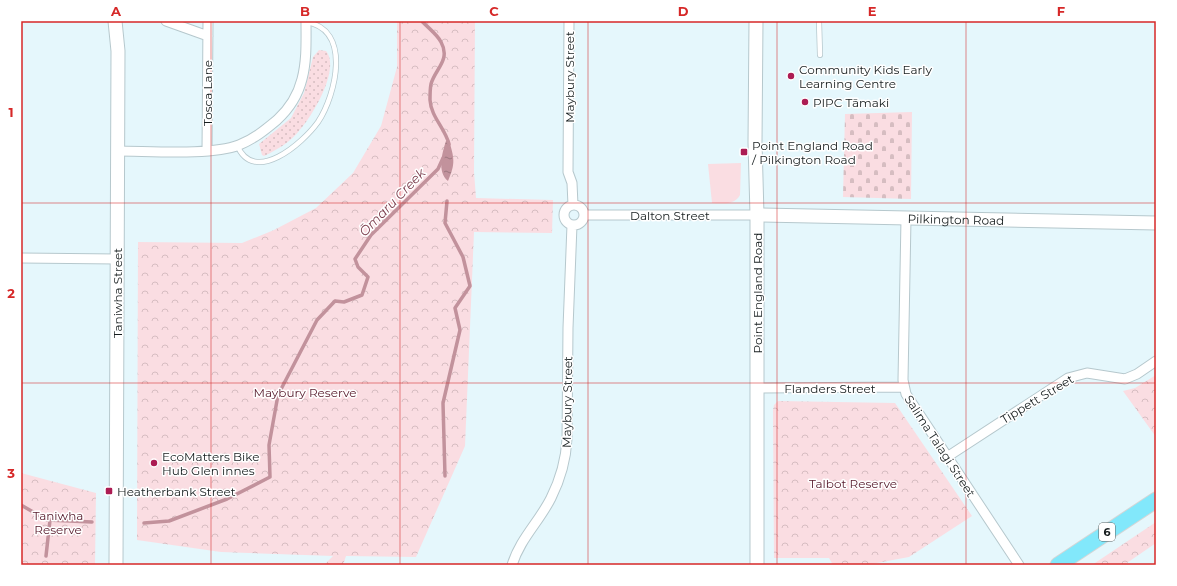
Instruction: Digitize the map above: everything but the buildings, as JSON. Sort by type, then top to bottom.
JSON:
[{"type":"main road","name":"6","points":[[1058,565],[1156,500]]},
{"type":"street","name":"Taniwha Street","points":[[115,21],[118,51],[116,565]]},
{"type":"street","points":[[166,21],[208,36]]},
{"type":"street","name":"Tosca Lane","points":[[207,151],[208,21]]},
{"type":"street","points":[[117,152],[207,151],[237,145],[255,138],[285,112],[297,94],[302,79],[305,62],[306,21]]},
{"type":"street","name":"Maybury Street","points":[[569,21],[568,172],[572,183],[573,205]]},
{"type":"street","name":"Point England Road","points":[[756,21],[755,142],[757,215],[757,565]]},
{"type":"street","points":[[573,205],[581,207],[584,215],[580,223],[572,225],[566,221],[564,214],[567,208],[573,205]]},
{"type":"street","name":"Dalton Street","points":[[584,215],[757,215]]},
{"type":"street","name":"Pilkington Road","points":[[757,215],[1156,223]]},
{"type":"street","name":"Salima Talagi Street","points":[[906,219],[904,387],[908,399],[1019,565]]},
{"type":"street","name":"Maybury Street","points":[[512,565],[523,539],[551,499],[566,456],[568,439],[568,328],[572,225]]},
{"type":"street","points":[[21,258],[117,259]]},
{"type":"street","name":"Tippett Street","points":[[946,457],[1068,378],[1088,373],[1125,379],[1137,374],[1156,361]]},
{"type":"street","name":"Flanders Street","points":[[757,388],[904,387]]},
{"type":"lane","points":[[237,145],[244,157],[249,161],[256,163],[269,160],[292,148],[318,122],[328,103],[332,91],[336,68],[336,56],[334,45],[322,27],[306,21]]},
{"type":"lane","points":[[819,21],[820,55]]},
{"type":"green space","name":"Maybury Reserve","points":[[397,21],[475,21],[474,172],[476,198],[553,200],[552,233],[474,232],[465,446],[416,557],[346,556],[343,565],[324,565],[333,556],[221,552],[137,540],[138,242],[242,243],[274,230],[316,208],[353,173],[381,126],[397,67]]},
{"type":"green space","points":[[319,50],[326,51],[330,59],[330,69],[323,92],[317,104],[305,124],[292,139],[274,151],[264,156],[262,155],[259,144],[291,118],[304,93],[313,57]]},
{"type":"green space","points":[[912,112],[911,199],[843,197],[845,114]]},
{"type":"green space","points":[[741,163],[740,195],[734,201],[728,203],[712,203],[708,164]]},
{"type":"green space","points":[[1156,375],[1156,437],[1123,391],[1135,388]]},
{"type":"green space","name":"Talbot Reserve","points":[[778,401],[895,403],[972,516],[909,557],[866,565],[833,565],[829,558],[774,558],[773,410],[774,405]]},
{"type":"green space","name":"Taniwha Reserve","points":[[21,473],[96,493],[95,565],[21,565]]},
{"type":"green space","points":[[1156,522],[1156,543],[1124,565],[1092,565]]},
{"type":"water","points":[[449,140],[452,151],[453,165],[448,181],[442,173],[441,162],[446,141]]},
{"type":"waterway","name":"Ōmaru Creek","points":[[422,21],[437,36],[444,48],[443,59],[431,84],[430,100],[435,117],[449,144]]},
{"type":"waterway","name":"Ōmaru Creek","points":[[144,523],[169,521],[227,499],[270,477],[269,445],[278,395],[317,320],[335,301],[344,302],[362,295],[368,277],[358,267],[355,259],[371,235],[438,169],[443,158]]},
{"type":"waterway","points":[[445,476],[443,403],[460,330],[455,308],[470,286],[463,257],[445,223],[447,201]]},
{"type":"waterway","name":"Ōmaru Creek","points":[[21,505],[47,520],[92,522]]},
{"type":"waterway","points":[[46,556],[50,520]]},
{"type":"place","name":"Community Kids Early Learning Centre","points":[[791,76]]},
{"type":"place","name":"PIPC Tāmaki","points":[[805,102]]},
{"type":"place","name":"Point England Road / Pilkington Road","points":[[744,152]]},
{"type":"place","name":"EcoMatters Bike Hub Glen innes","points":[[154,463]]},
{"type":"place","name":"Heatherbank Street","points":[[109,491]]}]
